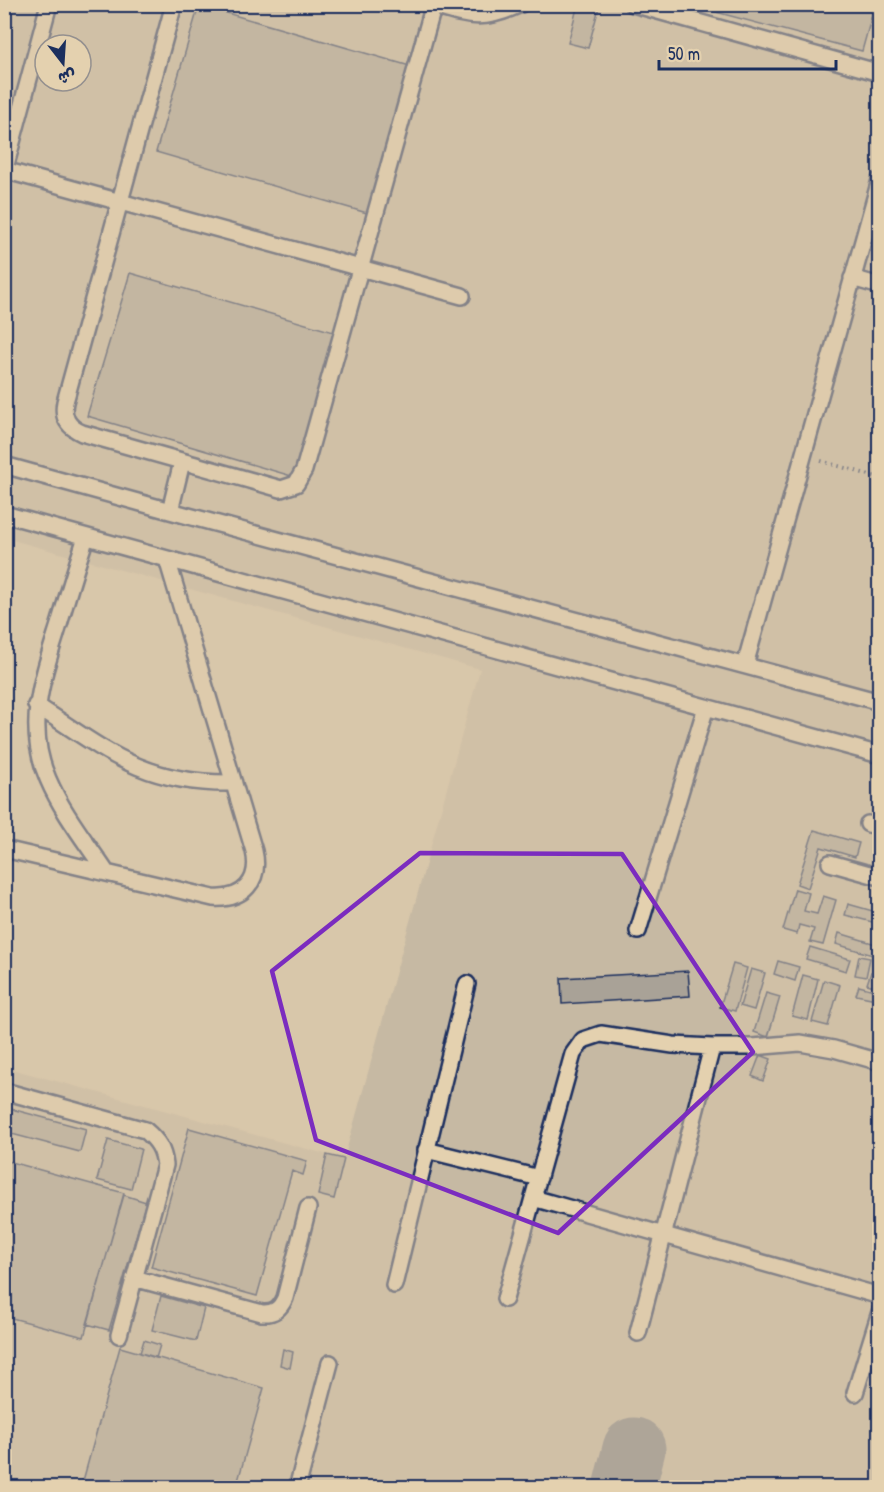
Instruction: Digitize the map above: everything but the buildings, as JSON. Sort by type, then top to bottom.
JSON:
[{"type":"lane","points":[[49,4],[5,170],[462,296]]},
{"type":"lane","points":[[174,4],[65,402],[65,418],[75,430],[82,433],[281,489],[296,484],[304,470],[431,5],[452,13],[475,17],[500,14],[521,4]]},
{"type":"lane","points":[[633,4],[879,73]]},
{"type":"lane","points":[[745,665],[879,180]]},
{"type":"lane","points":[[852,278],[879,286]]},
{"type":"lane","points":[[170,511],[182,462]]},
{"type":"lane","points":[[4,465],[879,702]]},
{"type":"lane","points":[[4,514],[879,755]]},
{"type":"lane","points":[[86,537],[40,685],[35,725],[38,745],[55,794],[106,872]]},
{"type":"lane","points":[[4,849],[213,898],[233,897],[241,892],[253,878],[256,860],[167,559]]},
{"type":"lane","points":[[36,705],[106,751],[143,769],[186,781],[210,784],[234,783]]},
{"type":"lane","points":[[638,931],[706,707]]},
{"type":"lane","points":[[830,863],[879,877]]},
{"type":"lane","points":[[394,1285],[466,984]]},
{"type":"lane","points":[[505,1299],[573,1054],[583,1040],[601,1034],[673,1045],[712,1047],[752,1047],[800,1043],[834,1049],[879,1062]]},
{"type":"lane","points":[[638,1332],[712,1047]]},
{"type":"lane","points":[[4,1091],[145,1130],[156,1139],[163,1151],[165,1166],[119,1335]]},
{"type":"lane","points":[[426,1150],[539,1178]]},
{"type":"lane","points":[[533,1198],[879,1296]]},
{"type":"lane","points":[[135,1278],[269,1314],[282,1305],[285,1298],[308,1208]]},
{"type":"lane","points":[[855,1394],[879,1312]]},
{"type":"lane","points":[[297,1488],[330,1363]]},
{"type":"path","points":[[803,456],[879,478]]},
{"type":"highlighted area","points":[[420,853],[622,854],[753,1052],[558,1233],[316,1140],[272,971]]},
{"type":"shaded area","points":[[5,5],[879,5],[879,1487],[5,1487],[4,1067],[344,1159],[480,669],[5,538]]},
{"type":"taxiway","points":[[624,1488],[634,1449]]}]
